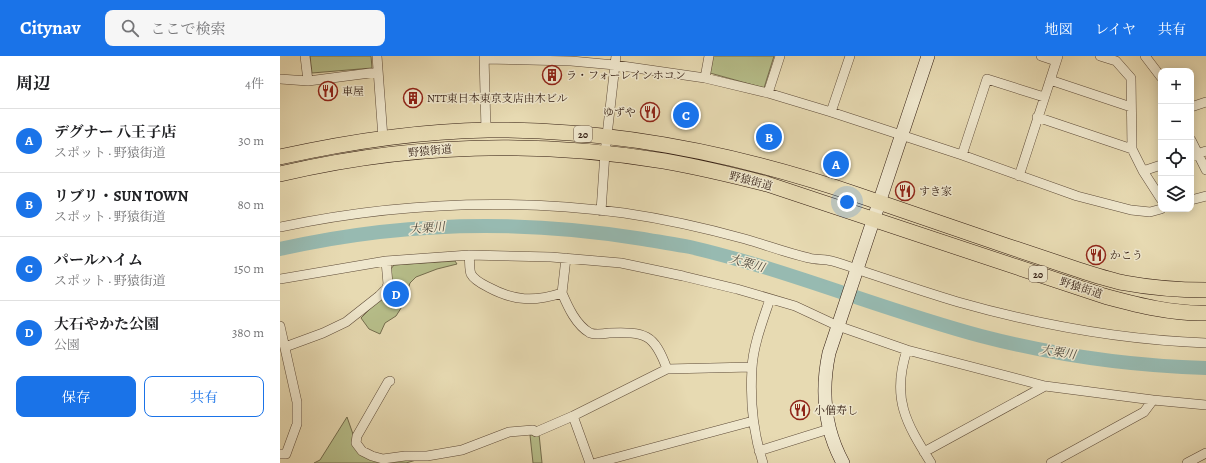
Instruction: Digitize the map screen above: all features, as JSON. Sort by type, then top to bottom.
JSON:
[{"type":"main road","name":"野猿街道","points":[[280,157],[315,149],[383,138],[486,130],[544,131],[608,136],[681,147],[736,158],[806,178],[1118,282],[1168,289],[1206,290]]},
{"type":"main road","name":"野猿街道","points":[[280,174],[360,158],[450,149],[533,148],[605,153],[665,161],[736,176],[819,201],[1104,296],[1153,308],[1182,312],[1206,313]]},
{"type":"street","points":[[305,56],[308,81]]},
{"type":"street","points":[[377,56],[383,138]]},
{"type":"street","points":[[705,78],[709,56]]},
{"type":"street","points":[[768,93],[780,56]]},
{"type":"street","points":[[831,112],[850,56]]},
{"type":"street","points":[[843,463],[829,429],[825,408],[825,371],[829,353],[928,56]]},
{"type":"street","points":[[1019,176],[1057,58],[1041,56]]},
{"type":"street","points":[[1100,56],[1116,61],[1131,78],[1132,149],[1143,171],[1158,194]]},
{"type":"street","points":[[1145,56],[1158,73]]},
{"type":"street","points":[[486,130],[484,58],[571,61],[615,60],[705,78],[768,93],[902,135],[1077,196],[1131,210],[1150,212],[1158,210]]},
{"type":"street","points":[[601,211],[605,153],[615,60]]},
{"type":"street","points":[[280,79],[308,81],[378,72]]},
{"type":"street","points":[[962,155],[987,79],[1044,97]]},
{"type":"street","points":[[1050,80],[1131,107]]},
{"type":"street","points":[[1194,106],[1206,102]]},
{"type":"street","points":[[1037,117],[1132,149]]},
{"type":"street","points":[[1198,153],[1206,170]]},
{"type":"street","points":[[1143,171],[1158,166]]},
{"type":"street","points":[[1194,199],[1206,196]]},
{"type":"street","points":[[280,227],[358,213],[455,205],[525,205],[625,213],[696,226],[809,258],[830,260],[856,273],[958,302],[1058,326],[1132,337],[1206,343]]},
{"type":"street","points":[[469,255],[471,274],[479,283],[499,293],[510,297],[533,299],[562,293]]},
{"type":"street","points":[[280,279],[386,260],[469,255],[566,258],[621,263],[737,289],[795,306],[838,326],[907,350],[1045,386],[1153,400],[1206,405]]},
{"type":"street","points":[[566,258],[562,293],[568,307],[581,326],[591,333],[597,334],[628,333],[647,336],[655,344],[667,369]]},
{"type":"street","points":[[285,347],[324,334],[346,322],[379,296],[386,289],[388,284],[386,260]]},
{"type":"street","points":[[763,463],[753,421],[752,367],[759,333],[770,299]]},
{"type":"street","points":[[280,326],[297,402],[297,424],[286,454],[280,454]]},
{"type":"street","points":[[907,350],[902,364],[900,399],[906,419],[931,463]]},
{"type":"street","points":[[390,381],[388,382],[357,436],[356,444],[362,451],[383,459],[406,456],[427,456],[462,450],[509,432],[533,430],[536,432],[573,416],[667,369],[752,367]]},
{"type":"street","points":[[924,452],[1045,386]]},
{"type":"street","points":[[1051,463],[1144,412],[1153,400]]},
{"type":"street","points":[[573,416],[590,463]]},
{"type":"street","points":[[596,463],[753,421]]},
{"type":"street","points":[[759,451],[829,429]]},
{"type":"street","points":[[1187,463],[1206,453]]},
{"type":"green space","points":[[310,56],[371,56],[372,68],[312,73]]},
{"type":"green space","points":[[713,56],[774,56],[764,88],[710,73]]},
{"type":"green space","points":[[455,261],[457,264],[437,269],[416,277],[410,283],[403,305],[396,316],[385,323],[380,334],[369,329],[361,318],[392,287],[390,270],[394,265]]},
{"type":"green space","points":[[347,417],[354,437],[372,459],[423,458],[406,463],[314,463],[320,460]]},
{"type":"green space","points":[[539,434],[542,463],[533,463],[530,435]]},
{"type":"waterway","name":"大栗川","points":[[280,249],[370,233],[461,226],[552,228],[598,233],[684,246],[727,256],[800,278],[944,326],[1036,349],[1121,362],[1206,368]]},
{"type":"place","name":"ラ・フォーレインホコン","points":[[552,75]]},
{"type":"place","name":"車屋","points":[[328,91]]},
{"type":"place","name":"NTT東日本東京支店由木ビル","points":[[413,98]]},
{"type":"place","name":"ゆずや","points":[[650,112]]},
{"type":"place","name":"パールハイム","points":[[686,115]]},
{"type":"place","name":"リブリ・SUN TOWN","points":[[769,137]]},
{"type":"place","name":"デグナー 八王子店","points":[[836,164]]},
{"type":"place","name":"すき家","points":[[905,191]]},
{"type":"place","name":"かこう","points":[[1096,255]]},
{"type":"place","name":"大石やかた公園","points":[[396,294]]},
{"type":"place","name":"小僧寿し","points":[[800,410]]}]
